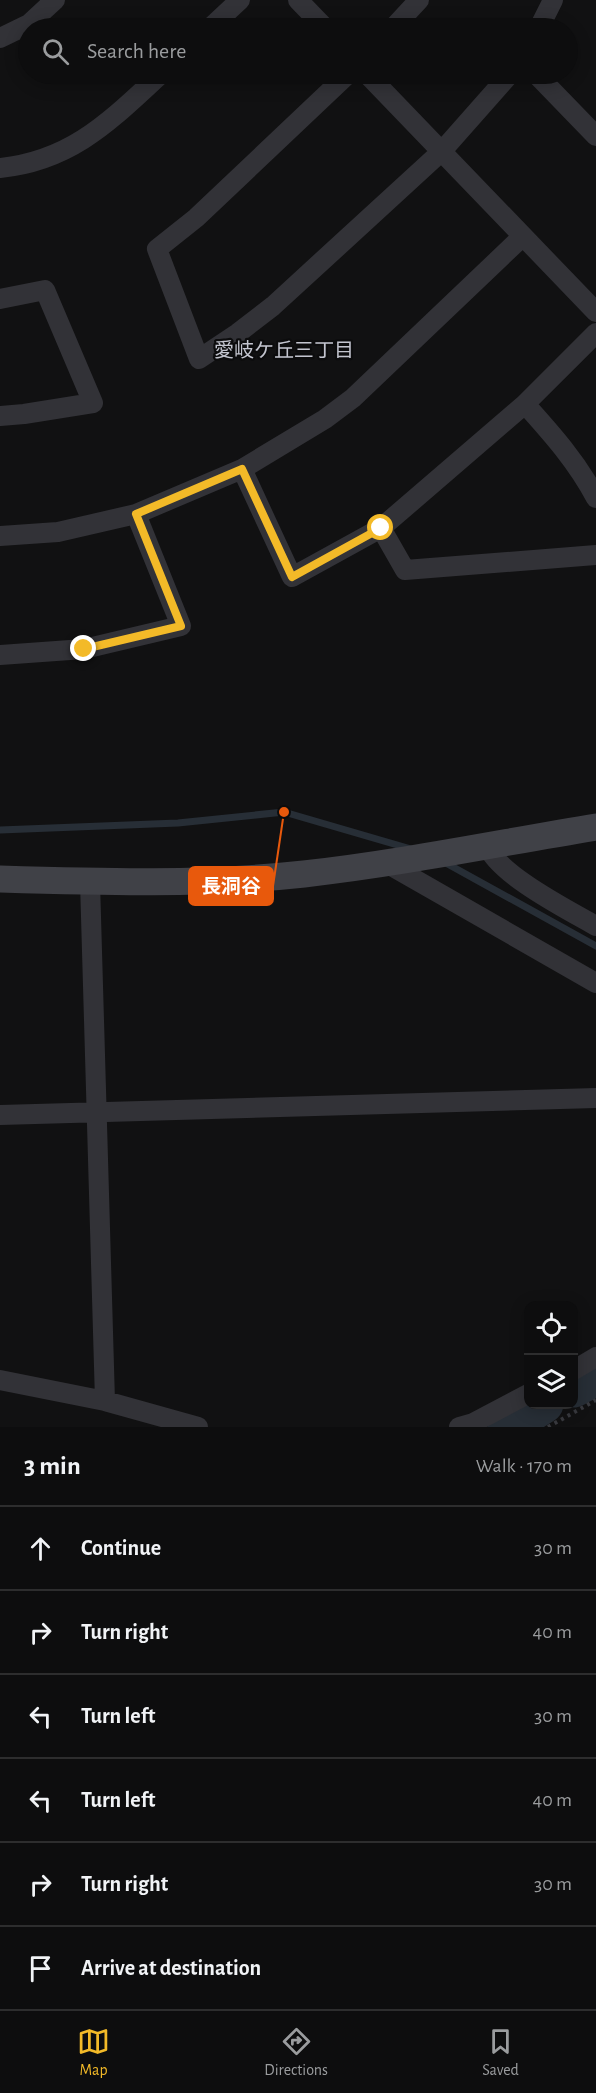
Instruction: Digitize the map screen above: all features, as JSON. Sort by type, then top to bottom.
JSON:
[{"type":"street","points":[[36,18],[55,0]]},
{"type":"street","points":[[221,18],[240,0]]},
{"type":"street","points":[[298,0],[315,18]]},
{"type":"street","points":[[402,18],[419,0]]},
{"type":"street","points":[[544,18],[553,0]]},
{"type":"street","points":[[1,37],[18,29]]},
{"type":"street","points":[[0,168],[21,166],[59,154],[94,134],[150,84]]},
{"type":"street","points":[[337,84],[196,218],[157,249],[199,359],[273,306],[442,151],[501,84]]},
{"type":"street","points":[[377,84],[596,312]]},
{"type":"street","points":[[546,84],[596,136]]},
{"type":"street","points":[[0,536],[58,532],[136,514],[242,469],[324,419],[353,398],[523,236]]},
{"type":"street","points":[[0,299],[45,290],[93,403],[0,416]]},
{"type":"street","points":[[242,469],[292,577],[381,528],[525,404],[596,333]]},
{"type":"street","points":[[525,404],[563,446],[582,472],[596,498]]},
{"type":"street","points":[[0,655],[84,649],[181,626],[136,514]]},
{"type":"street","points":[[381,528],[405,570],[596,555]]},
{"type":"street","points":[[0,879],[90,882],[201,881],[302,874],[388,864],[459,849],[596,827]]},
{"type":"street","points":[[487,845],[491,856],[523,882],[596,926]]},
{"type":"street","points":[[388,864],[596,983]]},
{"type":"street","points":[[90,882],[105,1401]]},
{"type":"street","points":[[0,1115],[596,1098]]},
{"type":"street","points":[[578,1367],[596,1357]]},
{"type":"street","points":[[0,1380],[105,1401],[198,1427]]},
{"type":"street","points":[[469,1426],[524,1397]]},
{"type":"path","points":[[548,1427],[596,1400]]},
{"type":"waterway","points":[[0,830],[178,823],[284,812],[411,849]]},
{"type":"waterway","points":[[444,862],[596,946]]},
{"type":"waterway","points":[[578,1386],[596,1376]]},
{"type":"waterway","points":[[507,1427],[536,1409]]},
{"type":"place","name":"長洞谷","points":[[284,812]]},
{"type":"district","name":"愛岐ケ丘三丁目","points":[[284,351]]},
{"type":"route","points":[[84,649],[181,626],[136,514],[242,469],[292,577],[381,528]]}]
